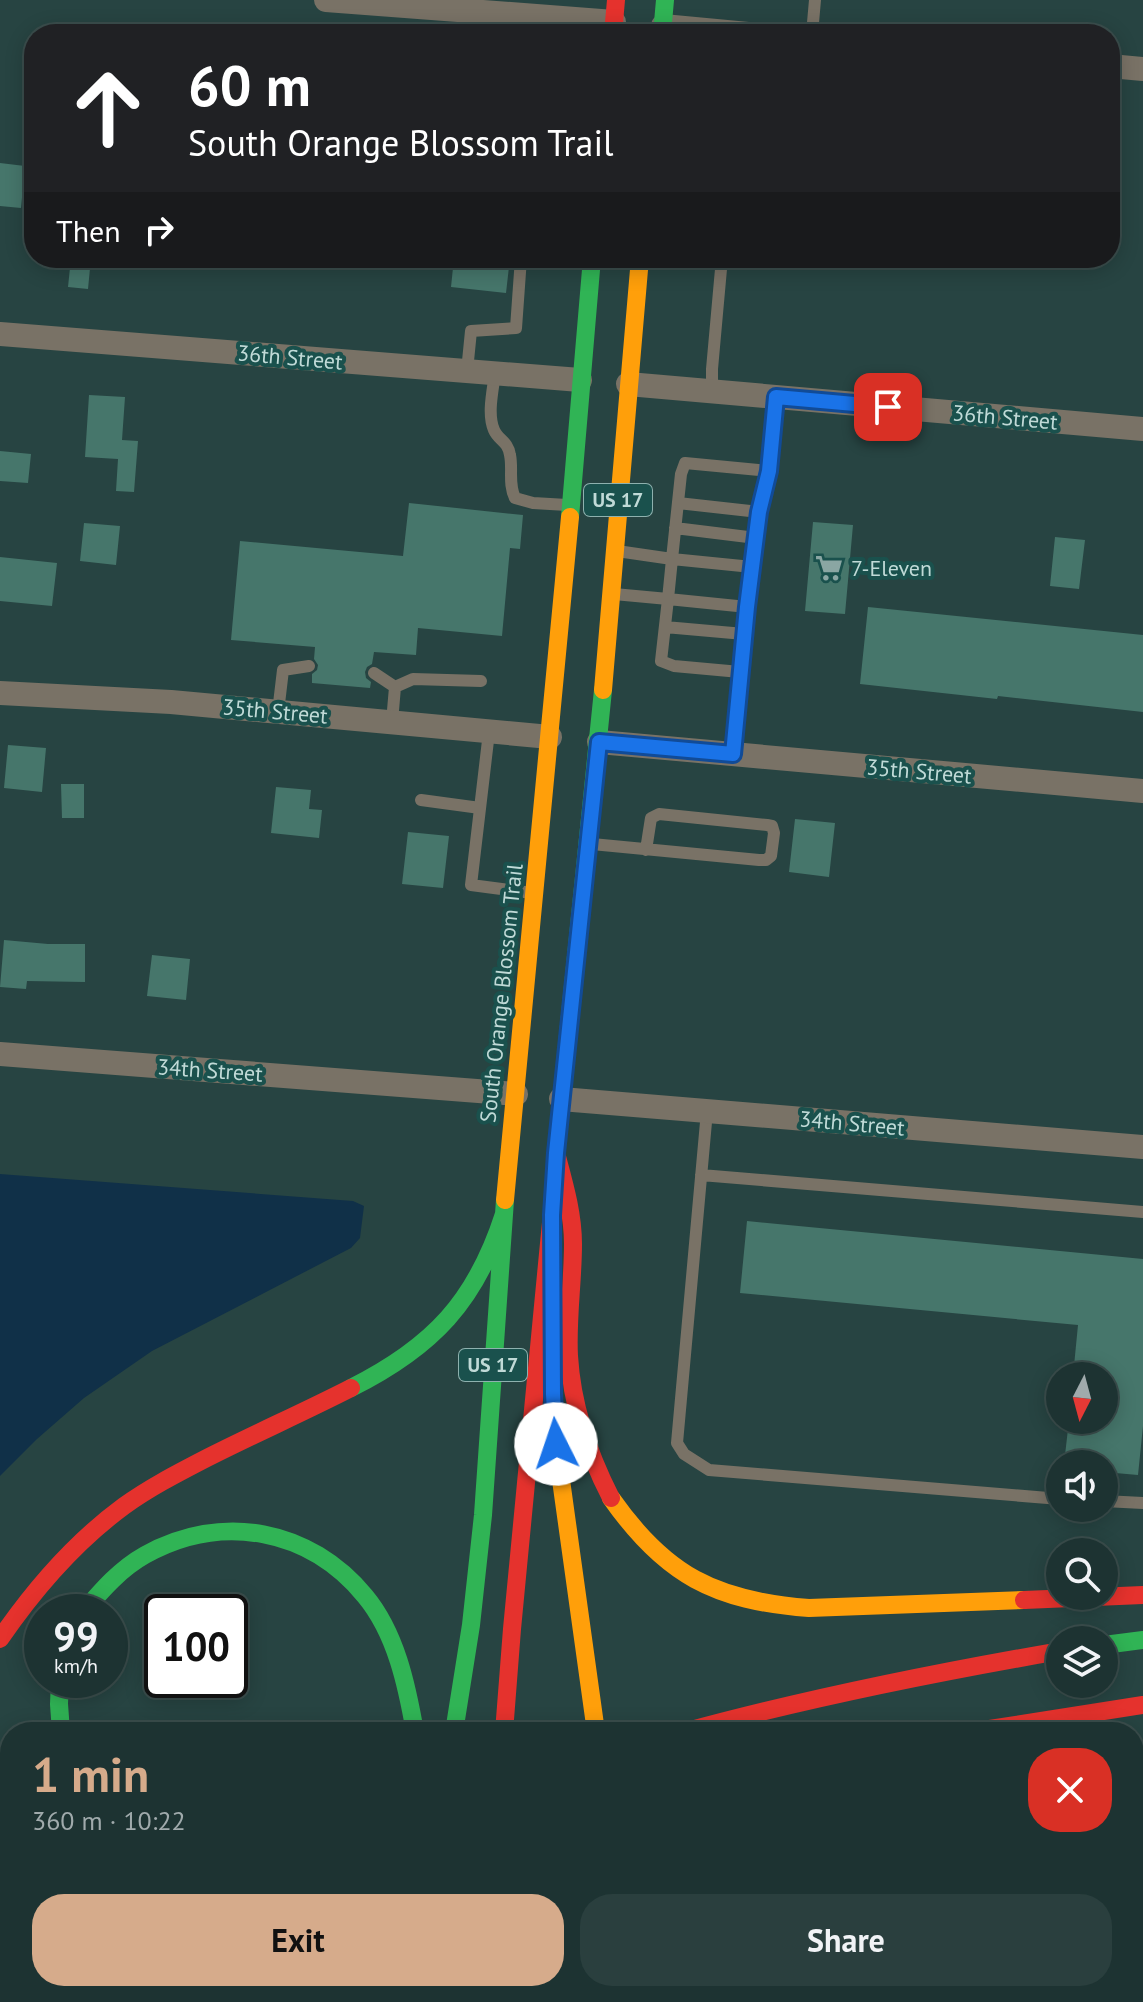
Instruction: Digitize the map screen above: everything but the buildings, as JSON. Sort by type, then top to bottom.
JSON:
[{"type":"main road","points":[[663,24],[665,0]]},
{"type":"main road","name":"South Orange Blossom Trail","points":[[456,1722],[471,1625],[483,1515],[504,1214],[591,268]]},
{"type":"main road","name":"US 17","points":[[505,1722],[561,1099],[599,742],[639,268]]},
{"type":"main road","points":[[575,444],[590,508]]},
{"type":"main road","points":[[584,693],[585,706],[599,742]]},
{"type":"main road","points":[[550,737],[561,766]]},
{"type":"main road","points":[[555,992],[553,1018],[561,1099]]},
{"type":"main road","points":[[556,1153],[564,1181],[573,1243],[569,1361],[581,1424],[596,1471],[614,1505],[637,1535],[669,1564],[694,1580],[731,1596],[797,1607],[1143,1595]]},
{"type":"main road","points":[[0,1639],[38,1588],[77,1546],[105,1520],[145,1492],[385,1370],[411,1352],[455,1309],[475,1283],[491,1253],[504,1214]]},
{"type":"main road","points":[[552,1215],[556,1444],[595,1722]]},
{"type":"main road","points":[[98,1594],[119,1572],[148,1552],[199,1533],[250,1531],[289,1540],[328,1560],[347,1576],[371,1605],[401,1672],[413,1722]]},
{"type":"main road","points":[[1118,1643],[1143,1640]]},
{"type":"main road","points":[[721,1722],[870,1686],[1046,1653]]},
{"type":"main road","points":[[59,1698],[60,1722]]},
{"type":"main road","points":[[1034,1722],[1143,1705]]},
{"type":"street","points":[[326,0],[385,2],[529,24]]},
{"type":"street","points":[[549,24],[615,19]]},
{"type":"street","points":[[1120,67],[1143,69]]},
{"type":"street","name":"36th Street","points":[[0,334],[580,380]]},
{"type":"street","name":"36th Street","points":[[628,384],[1143,429]]},
{"type":"street","name":"35th Street","points":[[0,693],[171,702],[550,737]]},
{"type":"street","name":"35th Street","points":[[599,742],[1143,791]]},
{"type":"street","name":"34th Street","points":[[0,1054],[516,1094]]},
{"type":"street","name":"34th Street","points":[[561,1099],[1143,1147]]},
{"type":"lane","points":[[813,24],[815,0]]},
{"type":"lane","points":[[467,371],[471,331],[516,328],[520,268]]},
{"type":"lane","points":[[712,391],[721,268]]},
{"type":"lane","points":[[495,373],[491,421],[495,433],[507,444],[511,455],[511,491],[515,498],[533,503],[570,505]]},
{"type":"lane","points":[[733,754],[747,607],[759,512],[769,471],[776,397]]},
{"type":"lane","points":[[740,672],[674,666],[661,661],[681,474],[685,463],[769,471]]},
{"type":"lane","points":[[678,503],[759,512]]},
{"type":"lane","points":[[675,528],[756,538]]},
{"type":"lane","points":[[614,551],[752,567]]},
{"type":"lane","points":[[611,594],[747,607]]},
{"type":"lane","points":[[665,627],[744,634]]},
{"type":"lane","points":[[278,712],[283,670],[309,666]]},
{"type":"lane","points":[[374,673],[395,687]]},
{"type":"lane","points":[[395,687],[413,679],[481,681]]},
{"type":"lane","points":[[392,722],[395,687]]},
{"type":"lane","points":[[489,732],[471,885],[535,893]]},
{"type":"lane","points":[[421,800],[480,808]]},
{"type":"lane","points":[[588,844],[646,850],[766,860],[771,856],[774,833],[772,826],[767,825],[659,814],[651,818],[646,850]]},
{"type":"lane","points":[[707,1111],[677,1443],[684,1454],[709,1470],[1046,1498]]},
{"type":"lane","points":[[701,1175],[1143,1212]]},
{"type":"lane","points":[[1118,1502],[1143,1503]]},
{"type":"water","points":[[0,1174],[353,1201],[364,1206],[360,1238],[351,1248],[152,1351],[84,1398],[0,1476]]},
{"type":"traffic: fast","points":[[663,24],[665,0]]},
{"type":"traffic: fast","points":[[570,517],[591,268]]},
{"type":"traffic: fast","points":[[552,1212],[603,690]]},
{"type":"traffic: fast","points":[[456,1722],[471,1625],[483,1515],[505,1200]]},
{"type":"traffic: fast","points":[[351,1388],[406,1356],[448,1318],[480,1272],[504,1214]]},
{"type":"traffic: fast","points":[[99,1594],[127,1567],[174,1542],[204,1534],[234,1531],[263,1534],[292,1542],[343,1573],[376,1611],[399,1661],[413,1722]]},
{"type":"traffic: fast","points":[[1118,1643],[1143,1640]]},
{"type":"traffic: fast","points":[[59,1698],[60,1722]]},
{"type":"traffic: slow","points":[[603,690],[639,268]]},
{"type":"traffic: slow","points":[[505,1200],[570,517]]},
{"type":"traffic: slow","points":[[553,1393],[556,1444],[595,1722]]},
{"type":"traffic: slow","points":[[611,1498],[631,1525],[673,1565],[695,1579],[746,1599],[809,1608],[1024,1600]]},
{"type":"traffic: jam","points":[[614,24],[616,0]]},
{"type":"traffic: jam","points":[[556,1153],[573,1232],[569,1342],[571,1375],[588,1447],[611,1498]]},
{"type":"traffic: jam","points":[[505,1722],[552,1212]]},
{"type":"traffic: jam","points":[[0,1639],[57,1567],[124,1506],[193,1465],[351,1388]]},
{"type":"traffic: jam","points":[[1024,1600],[1143,1595]]},
{"type":"traffic: jam","points":[[723,1722],[871,1687],[1046,1654]]},
{"type":"traffic: jam","points":[[1034,1722],[1143,1705]]},
{"type":"place","name":"7-Eleven","points":[[829,568]]},
{"type":"route","points":[[556,1444],[552,1215],[599,742],[733,754],[747,607],[759,512],[769,471],[776,397],[888,407]]}]
